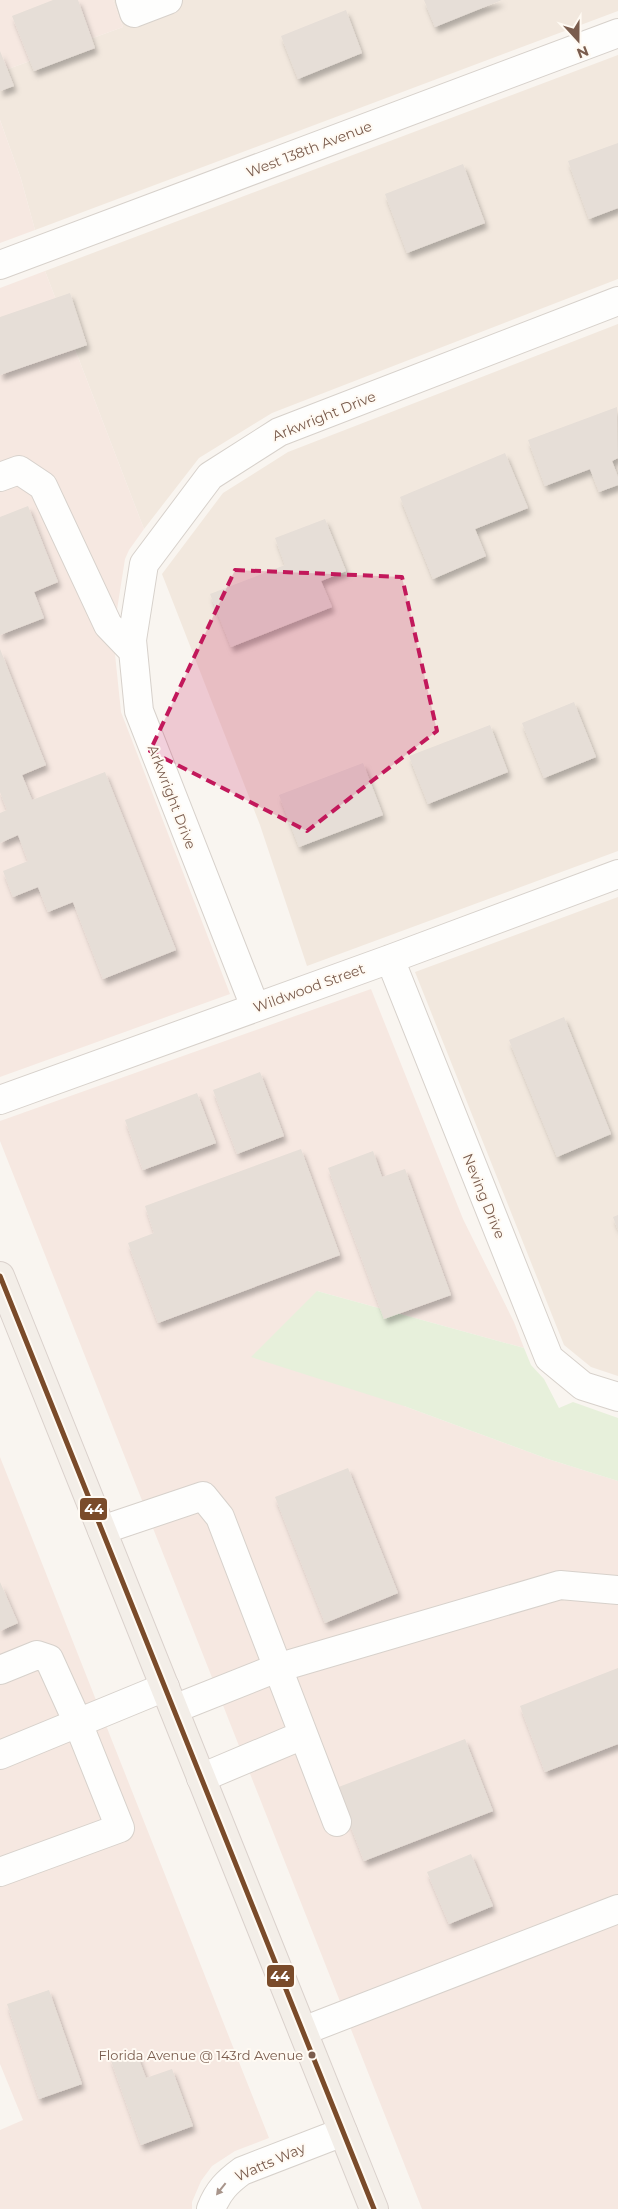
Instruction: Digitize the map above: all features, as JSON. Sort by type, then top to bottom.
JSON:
[{"type":"main road","points":[[0,1276],[374,2209]]},
{"type":"street","points":[[132,6],[168,0]]},
{"type":"street","name":"West 138th Avenue","points":[[0,265],[618,33]]},
{"type":"street","name":"Arkwright Drive","points":[[255,1007],[139,712],[132,640],[144,564],[210,476],[279,432],[618,301]]},
{"type":"street","points":[[0,477],[20,470],[43,486],[108,625],[132,650]]},
{"type":"street","name":"Wildwood Street","points":[[0,1100],[390,959],[618,874]]},
{"type":"street","name":"Neving Drive","points":[[390,959],[549,1358],[583,1386],[618,1397]]},
{"type":"street","points":[[102,1530],[203,1496],[220,1517],[337,1822]]},
{"type":"street","points":[[0,1755],[78,1723],[277,1668],[560,1585],[618,1590]]},
{"type":"street","points":[[0,1670],[37,1655],[49,1659],[78,1723],[120,1828],[0,1872]]},
{"type":"street","points":[[201,1778],[303,1735]]},
{"type":"street","points":[[303,2031],[618,1909]]},
{"type":"street","name":"Watts Way","points":[[211,2209],[216,2195],[227,2181],[242,2171],[344,2132]]},
{"type":"highlighted area","points":[[235,570],[402,577],[437,731],[307,831],[150,751]]},
{"type":"shaded area","points":[[0,0],[113,0],[123,27],[0,72]]},
{"type":"shaded area","points":[[113,0],[618,0],[618,11],[35,230],[21,179],[0,120],[0,72],[123,27]]},
{"type":"shaded area","points":[[618,55],[618,279],[272,413],[199,458],[144,529],[45,271]]},
{"type":"shaded area","points":[[0,120],[21,179],[35,230],[0,243]]},
{"type":"shaded area","points":[[45,271],[144,529],[125,559],[113,635],[121,712],[230,994],[0,1077],[0,288]]},
{"type":"shaded area","points":[[618,324],[618,851],[307,966],[260,825],[162,574],[223,493],[288,452]]},
{"type":"shaded area","points":[[618,897],[618,1376],[591,1367],[564,1345],[415,972]]},
{"type":"shaded area","points":[[371,989],[463,1219],[514,1322],[524,1348],[317,1291],[404,1406],[548,1459],[618,1481],[618,2209],[422,2209],[0,1141],[0,1121]]},
{"type":"shaded area","points":[[0,1457],[269,2138],[235,2151],[212,2166],[201,2181],[192,2202],[192,2209],[0,2209],[0,2130],[23,2120],[0,2064]]},
{"type":"green space","points":[[317,1291],[524,1348],[531,1365],[544,1379],[559,1408],[573,1402],[618,1418],[618,1481],[548,1459],[404,1406],[251,1357]]},
{"type":"building","points":[[53,0],[78,0],[95,48],[34,71],[12,16]]},
{"type":"building","points":[[424,0],[502,0],[435,27]]},
{"type":"building","points":[[346,10],[362,53],[298,79],[281,36]]},
{"type":"building","points":[[0,51],[14,86],[0,91]]},
{"type":"building","points":[[618,143],[618,208],[589,219],[568,161]]},
{"type":"building","points":[[463,164],[485,223],[407,253],[385,194]]},
{"type":"building","points":[[70,293],[87,345],[0,375],[0,317]]},
{"type":"building","points":[[617,407],[618,458],[612,461],[618,477],[618,485],[599,492],[590,469],[545,486],[528,440]]},
{"type":"building","points":[[505,453],[528,508],[475,529],[486,556],[433,579],[400,497]]},
{"type":"building","points":[[28,506],[58,582],[34,592],[44,618],[0,635],[0,517]]},
{"type":"building","points":[[325,519],[346,571],[321,581],[332,607],[231,647],[210,594],[285,565],[275,538]]},
{"type":"building","points":[[0,649],[46,765],[22,775],[32,800],[105,772],[176,950],[103,979],[73,902],[48,912],[38,887],[13,897],[3,871],[28,861],[18,835],[0,843],[0,813],[7,810],[0,792]]},
{"type":"building","points":[[574,702],[596,757],[544,778],[522,723]]},
{"type":"building","points":[[490,725],[508,772],[428,804],[409,756]]},
{"type":"building","points":[[363,763],[383,815],[299,847],[279,795]]},
{"type":"building","points":[[564,1017],[611,1134],[557,1157],[509,1040]]},
{"type":"building","points":[[260,1072],[284,1136],[237,1154],[213,1090]]},
{"type":"building","points":[[197,1093],[216,1143],[143,1170],[125,1120]]},
{"type":"building","points":[[301,1149],[340,1255],[158,1323],[128,1243],[154,1233],[145,1206]]},
{"type":"building","points":[[373,1151],[382,1177],[405,1169],[451,1295],[384,1319],[328,1168]]},
{"type":"building","points":[[618,1215],[618,1230],[613,1217]]},
{"type":"building","points":[[348,1468],[398,1593],[325,1623],[275,1497]]},
{"type":"building","points":[[0,1582],[18,1623],[0,1631]]},
{"type":"building","points":[[618,1668],[618,1744],[545,1772],[520,1706]]},
{"type":"building","points":[[465,1739],[493,1811],[364,1861],[336,1788]]},
{"type":"building","points":[[471,1854],[493,1906],[449,1924],[427,1872]]},
{"type":"building","points":[[49,1990],[82,2084],[39,2099],[7,2004]]},
{"type":"building","points":[[135,2049],[146,2078],[172,2069],[193,2126],[141,2145],[110,2058]]},
{"type":"transit line","name":"44","points":[[0,1276],[374,2209]]},
{"type":"place","name":"Florida Avenue @ 143rd Avenue","points":[[312,2055]]}]
